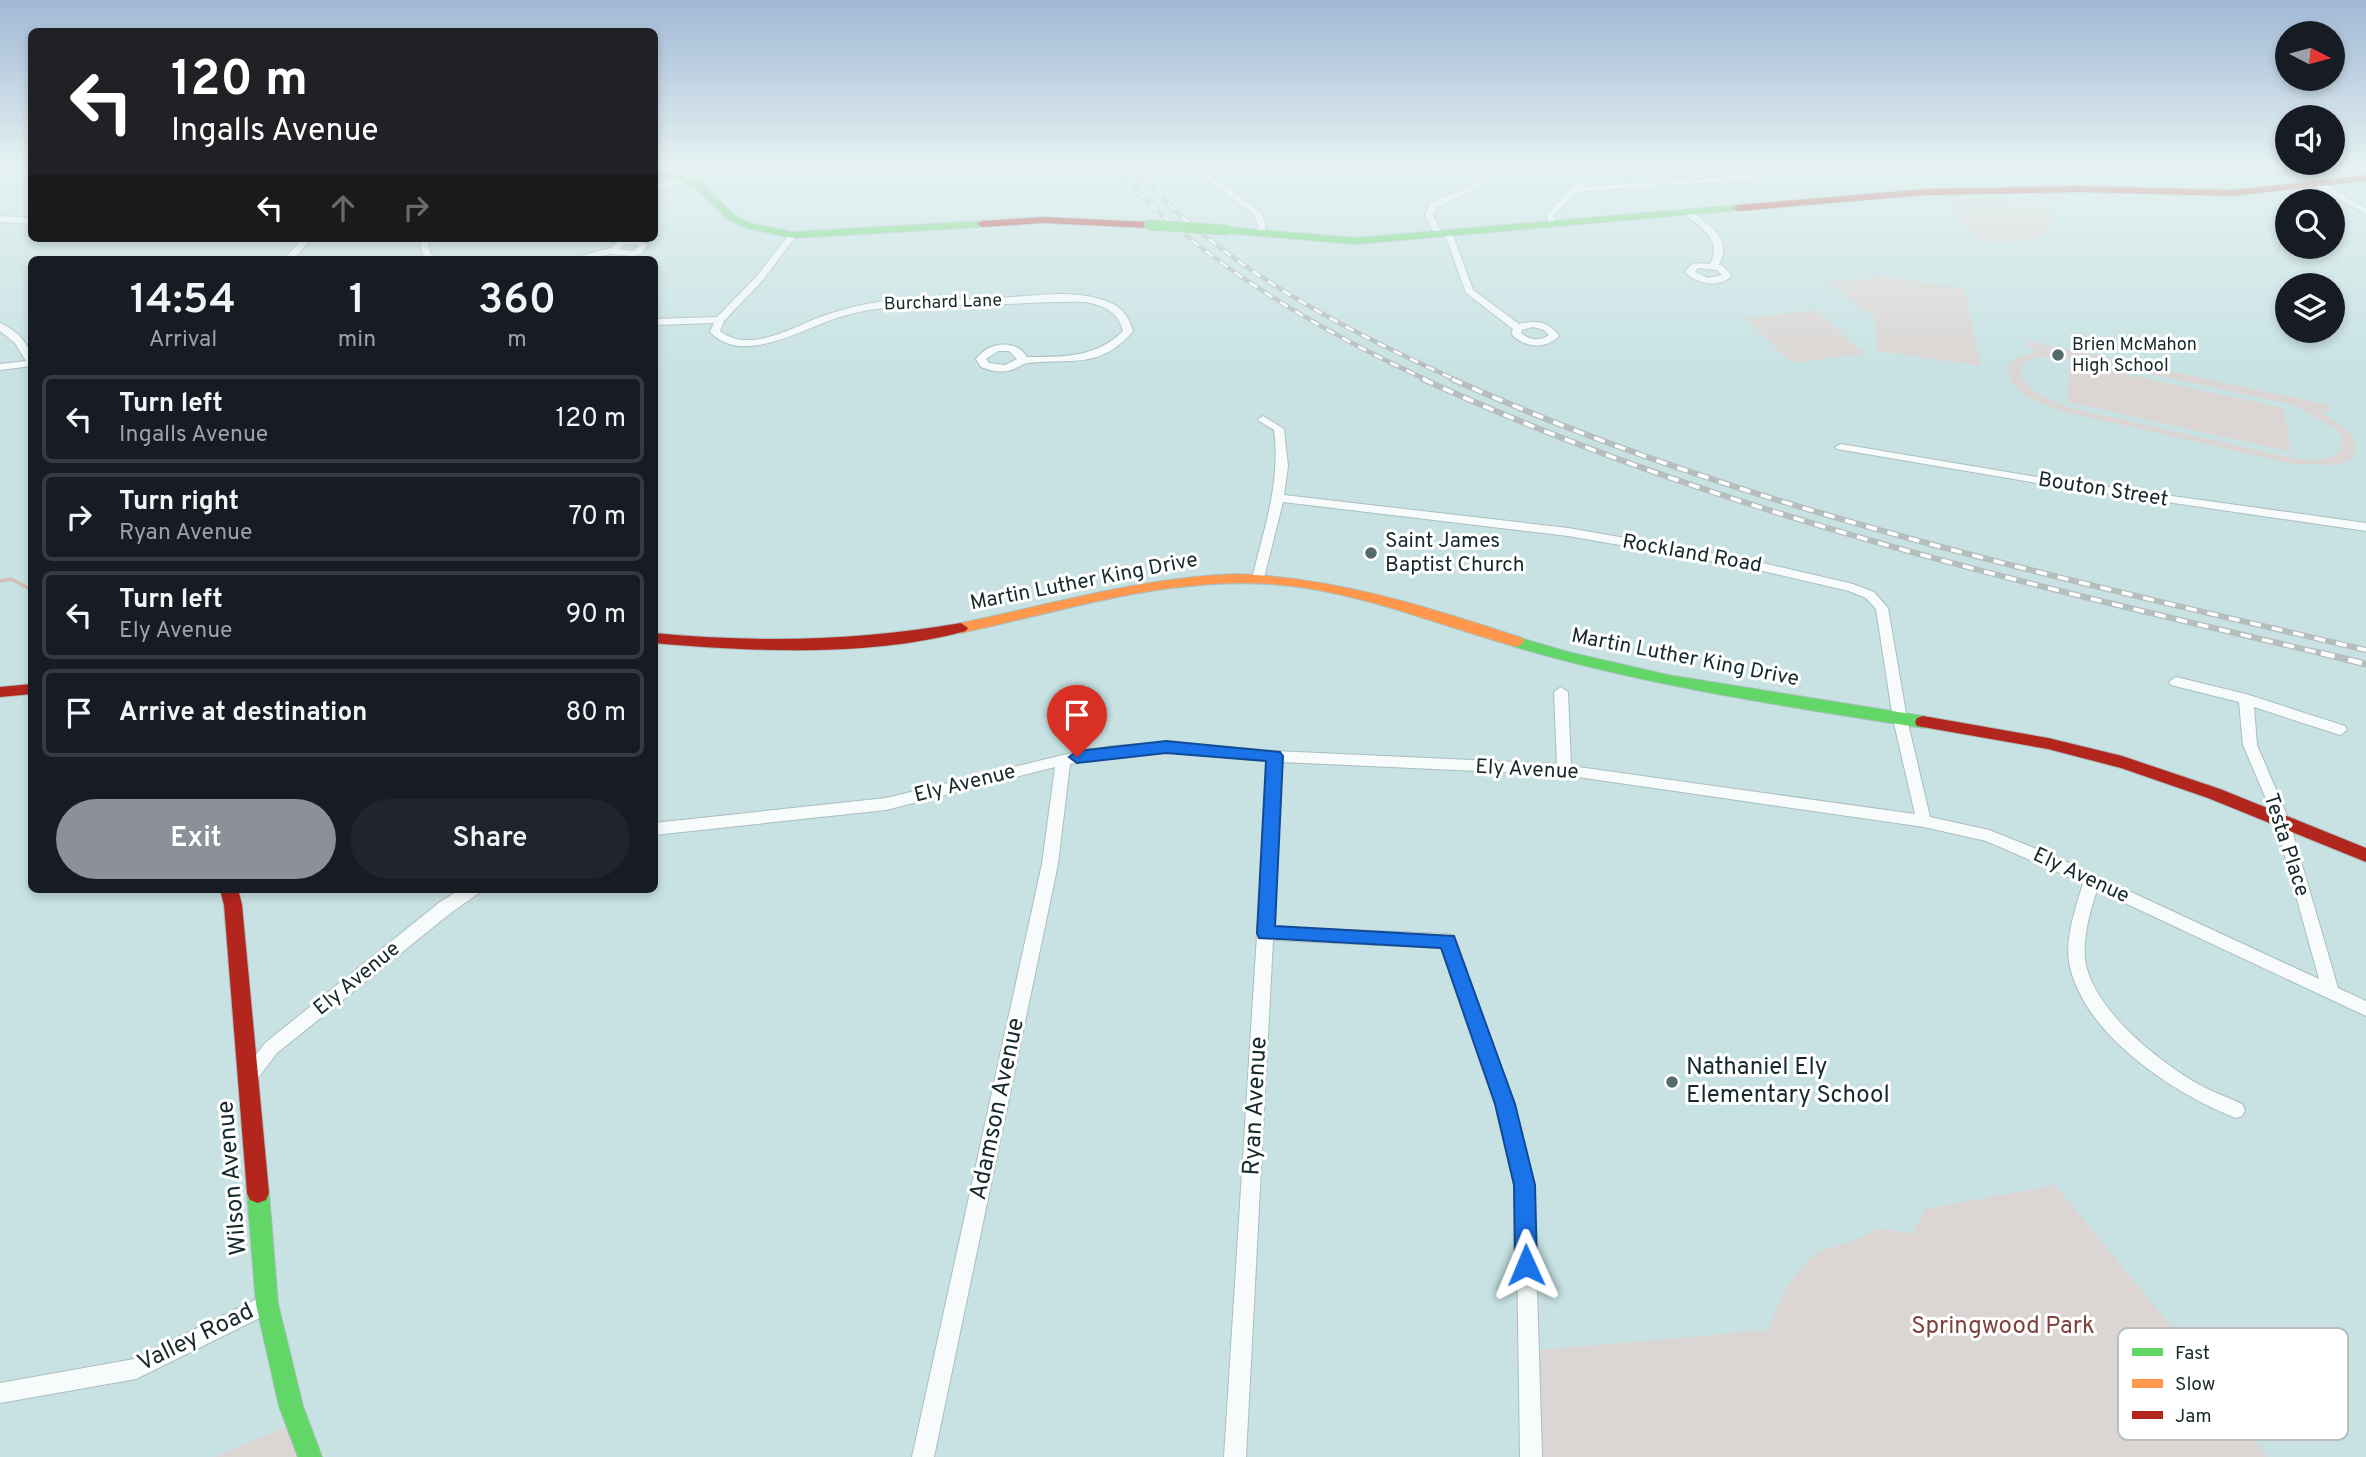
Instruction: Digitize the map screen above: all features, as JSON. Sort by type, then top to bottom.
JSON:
[{"type":"street","points":[[779,233],[826,233]]},
{"type":"street","points":[[1261,233],[1355,242],[1443,233],[1469,291],[1518,328]]},
{"type":"street","points":[[1712,233],[1721,246],[1721,255],[1714,266]]},
{"type":"street","points":[[658,323],[720,320],[759,279],[793,235]]},
{"type":"street","points":[[292,256],[304,242]]},
{"type":"street","points":[[590,256],[614,251]]},
{"type":"street","name":"Burchard Lane","points":[[720,320],[715,332],[720,339],[746,344],[765,341],[835,315],[896,301],[1086,299],[1106,303],[1126,319],[1128,331],[1119,342],[1090,357],[1073,360],[1022,360]]},
{"type":"street","points":[[0,326],[19,341],[28,356]]},
{"type":"street","points":[[0,368],[28,363]]},
{"type":"street","points":[[1258,578],[1277,498],[1284,450],[1279,429],[1263,419]]},
{"type":"street","name":"Bouton Street","points":[[1841,447],[2043,481],[2366,527]]},
{"type":"street","name":"Rockland Road","points":[[1277,498],[1569,532],[1746,563],[1853,587],[1870,595],[1882,608],[1900,719],[1924,821]]},
{"type":"street","name":"Martin Luther King Drive","points":[[658,638],[706,644],[768,646],[883,639],[944,631],[1160,586],[1209,579],[1258,578],[1304,582],[1357,593],[1536,649],[1623,672],[2008,735],[2090,753],[2197,787],[2366,855]]},
{"type":"street","points":[[2176,681],[2246,699],[2340,730]]},
{"type":"street","points":[[0,692],[28,689]]},
{"type":"street","points":[[1561,692],[1564,770]]},
{"type":"street","name":"Testa Place","points":[[2246,699],[2250,745],[2282,820],[2330,990]]},
{"type":"street","name":"Ely Avenue","points":[[658,830],[886,804],[1063,760],[1113,751],[1166,747],[1275,756],[1564,770],[1924,821],[1989,836],[2330,990],[2366,1009]]},
{"type":"street","name":"Ryan Avenue","points":[[1235,1457],[1275,756]]},
{"type":"street","name":"Adamson Avenue","points":[[923,1457],[1051,864],[1063,760]]},
{"type":"street","points":[[2092,881],[2077,929],[2077,961],[2087,988],[2113,1027],[2162,1070],[2190,1089],[2236,1110]]},
{"type":"street","name":"Wilson Avenue","points":[[230,893],[267,1304],[291,1406],[310,1457]]},
{"type":"street","name":"Ely Avenue","points":[[247,1078],[271,1048],[467,893]]},
{"type":"street","points":[[1266,933],[1448,941],[1505,1104],[1525,1185],[1531,1457]]},
{"type":"street","name":"Valley Road","points":[[0,1393],[136,1369],[267,1304]]},
{"type":"green space","points":[[1972,233],[2045,233],[2020,242],[1979,242]]},
{"type":"green space","points":[[1870,275],[1964,288],[1981,366],[1878,351],[1874,313],[1866,312],[1835,286],[1826,282],[1869,279]]},
{"type":"green space","points":[[1816,310],[1865,354],[1791,363],[1745,318]]},
{"type":"green space","points":[[2028,341],[2329,405],[2331,412],[2319,411],[2351,434],[2357,450],[2351,459],[2338,465],[2294,464],[2065,412],[2021,392],[2009,377],[2007,368],[2012,360],[2038,350],[2027,347]],"holes":[[[2034,358],[2078,358],[2293,405],[2333,427],[2342,437],[2343,446],[2339,452],[2327,458],[2292,458],[2067,407],[2032,391],[2020,376],[2023,363]]]},
{"type":"green space","points":[[2070,362],[2284,408],[2291,452],[2067,402]]},
{"type":"green space","name":"Springwood Park","points":[[2055,1185],[2173,1328],[2118,1328],[2118,1440],[2255,1440],[2267,1457],[1523,1457],[1517,1352],[1767,1330],[1789,1284],[1809,1259],[1825,1249],[1851,1242],[1880,1228],[1913,1234],[1925,1209]]},
{"type":"green space","points":[[299,1421],[313,1457],[215,1457]]},
{"type":"waterway","points":[[0,581],[11,579],[28,588]]},
{"type":"railway","points":[[1183,233],[1230,269],[1293,310],[1359,347],[1427,380]]},
{"type":"railway","points":[[1201,233],[1243,265],[1312,308],[1383,346],[1456,380]]},
{"type":"railway","points":[[1423,379],[1532,426],[1755,506],[1983,571],[2329,655]]},
{"type":"railway","points":[[1452,379],[1562,425],[1787,503],[2017,567],[2366,650]]},
{"type":"railway","points":[[2321,653],[2366,664]]},
{"type":"traffic: fast","points":[[784,233],[827,233]]},
{"type":"traffic: fast","points":[[1261,233],[1355,241],[1448,233]]},
{"type":"traffic: fast","points":[[1517,642],[1617,670],[1923,722]]},
{"type":"traffic: fast","points":[[258,1193],[267,1304],[291,1406],[310,1457]]},
{"type":"traffic: slow","points":[[961,628],[1133,589],[1203,579],[1238,578],[1345,590],[1517,642]]},
{"type":"traffic: jam","points":[[658,638],[731,644],[808,645],[885,640],[961,628]]},
{"type":"traffic: jam","points":[[0,692],[28,689]]},
{"type":"traffic: jam","points":[[1923,722],[2048,744],[2122,762],[2214,794],[2366,855]]},
{"type":"traffic: jam","points":[[230,893],[258,1193]]},
{"type":"place","name":"Brien McMahon High School","points":[[2058,355]]},
{"type":"place","name":"Saint James Baptist Church","points":[[1371,553]]},
{"type":"place","name":"Nathaniel Ely Elementary School","points":[[1672,1082]]},
{"type":"route","points":[[1077,757],[1166,747],[1275,756],[1266,933],[1448,941],[1505,1104],[1525,1185],[1526,1265]]}]
